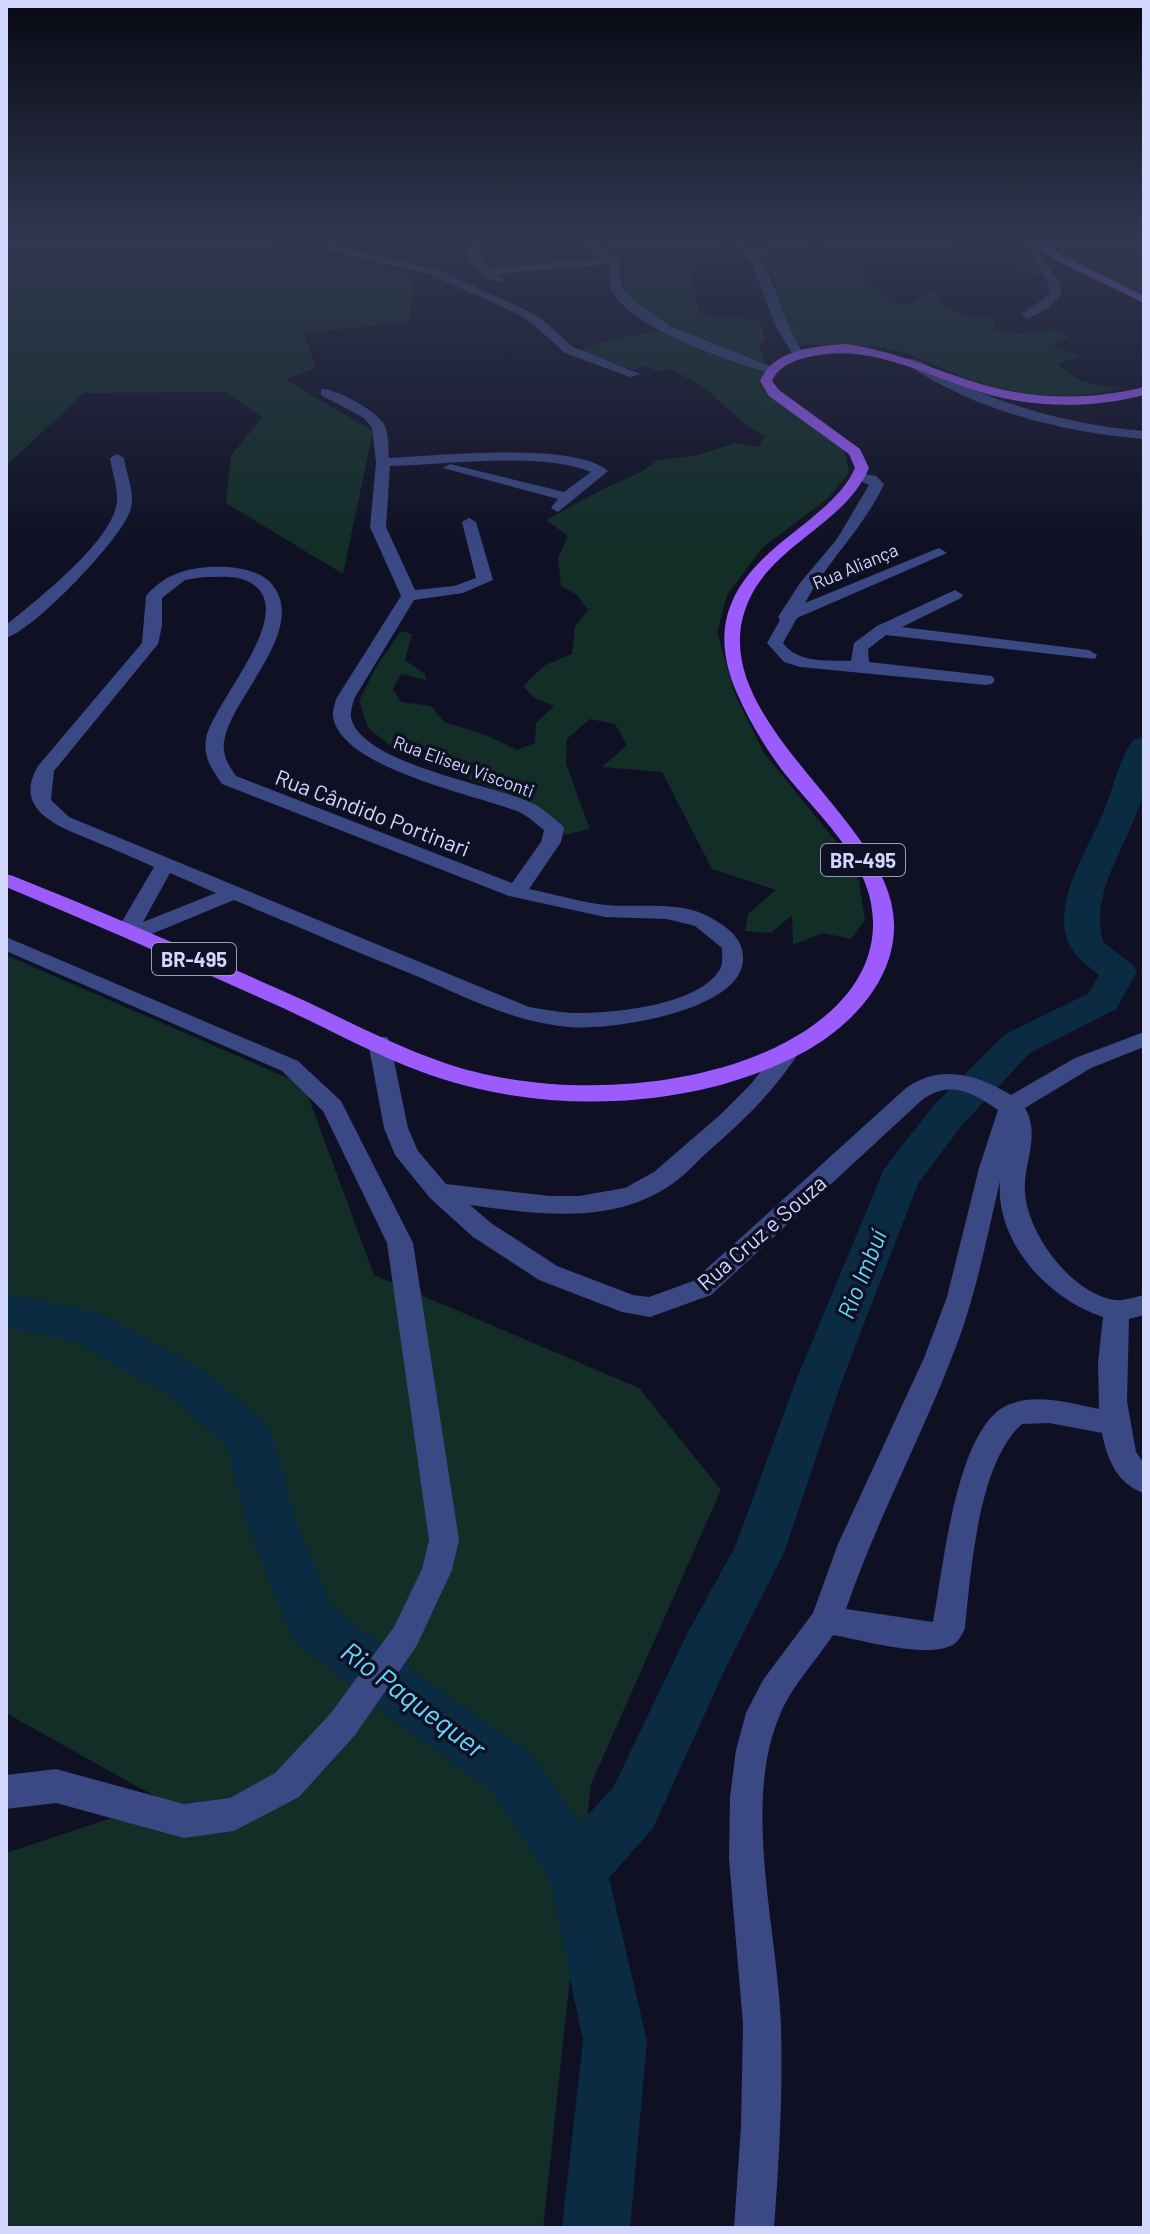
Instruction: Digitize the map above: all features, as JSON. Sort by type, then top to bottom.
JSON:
[{"type":"main road","points":[[859,477],[862,468],[855,452],[774,393],[766,381],[772,369],[799,355],[826,349],[855,348],[896,356],[954,380],[1009,395],[1068,400],[1104,399],[1144,391]]},
{"type":"main road","name":"BR-495","points":[[6,880],[131,931],[445,1072],[501,1086],[588,1092],[652,1089],[749,1070],[786,1054],[843,1015],[866,982],[877,956],[884,925],[881,893],[865,861],[777,749],[749,702],[731,641],[733,614],[746,589],[775,551],[842,498],[859,477]]},
{"type":"street","points":[[561,343],[569,350],[634,374]]},
{"type":"street","points":[[693,343],[772,369]]},
{"type":"street","points":[[790,343],[799,355]]},
{"type":"street","points":[[912,362],[926,374],[996,401],[1109,432],[1144,435]]},
{"type":"street","points":[[326,392],[369,415],[379,427],[383,462],[378,527],[409,596],[457,590],[485,580],[469,522]]},
{"type":"street","points":[[383,462],[517,457],[577,463],[601,471],[562,502],[460,472],[442,462]]},
{"type":"street","points":[[6,633],[85,562],[120,517],[124,507],[117,458]]},
{"type":"street","points":[[859,477],[871,479],[877,484],[871,497],[786,617],[775,643],[784,657],[793,661],[986,680]]},
{"type":"street","name":"Rua Aliança","points":[[786,617],[939,553]]},
{"type":"street","name":"Rua Cândido Portinari","points":[[204,572],[245,574],[267,588],[276,614],[272,632],[220,721],[212,753],[217,770],[242,788],[516,892],[605,911],[667,913],[702,921],[724,936],[733,948],[732,967],[717,985],[698,997],[619,1019],[569,1020],[524,1013],[62,821],[43,806],[38,791],[45,770],[61,749],[150,644],[156,630],[152,616],[154,596],[180,576],[204,572]]},
{"type":"street","points":[[860,666],[860,647],[883,630],[955,595]]},
{"type":"street","name":"Rua Eliseu Visconti","points":[[409,596],[345,699],[342,717],[349,732],[363,747],[385,760],[529,809],[549,821],[554,828],[551,842],[516,892]]},
{"type":"street","points":[[883,630],[1089,655]]},
{"type":"street","points":[[131,931],[165,865]]},
{"type":"street","points":[[131,931],[233,893]]},
{"type":"street","points":[[6,943],[290,1066],[333,1107],[400,1243],[444,1540],[437,1570],[405,1637],[343,1724],[287,1785],[234,1814],[184,1821],[56,1786],[6,1792]]},
{"type":"street","points":[[1002,1101],[1083,1063],[1144,1039]]},
{"type":"street","name":"Rua Cruz e Souza","points":[[379,1042],[401,1141],[407,1155],[439,1192],[482,1230],[548,1273],[631,1305],[650,1307],[702,1288],[914,1094],[936,1081],[962,1082],[1002,1101]]},
{"type":"street","points":[[439,1192],[562,1204],[596,1204],[624,1198],[656,1182],[736,1113],[769,1083],[786,1054]]},
{"type":"street","points":[[1002,1101],[1019,1117],[1021,1135],[1012,1193],[1023,1235],[1042,1265],[1081,1295],[1130,1308],[1113,1338],[1116,1424],[1121,1454],[1131,1470],[1144,1481]]},
{"type":"street","points":[[754,2228],[761,2126],[762,2024],[747,1859],[747,1797],[753,1750],[763,1713],[775,1691],[826,1620],[853,1544],[938,1358],[960,1297],[991,1168],[1005,1133],[1002,1101]]},
{"type":"street","points":[[826,1620],[932,1637],[943,1634],[949,1628],[968,1496],[998,1427],[1009,1416],[1031,1411],[1116,1424]]},
{"type":"green space","points":[[6,343],[308,343],[316,367],[286,380],[373,431],[343,574],[226,503],[231,456],[262,417],[225,392],[84,393],[6,466]]},
{"type":"green space","points":[[687,343],[765,370],[759,383],[844,450],[849,472],[828,498],[762,548],[727,595],[717,632],[734,692],[764,753],[843,850],[859,881],[865,920],[851,939],[823,933],[793,945],[792,915],[771,933],[745,931],[748,914],[776,890],[712,869],[662,772],[602,767],[627,745],[615,724],[590,719],[567,739],[566,764],[590,829],[563,835],[559,822],[524,801],[396,750],[368,728],[359,701],[376,667],[401,631],[412,634],[405,660],[425,674],[426,680],[401,674],[393,689],[401,702],[431,706],[444,722],[486,735],[517,750],[535,743],[536,723],[554,706],[534,698],[523,686],[545,665],[572,654],[575,627],[588,610],[577,595],[561,586],[558,558],[568,536],[546,520],[641,472],[658,460],[695,456],[736,443],[758,447],[765,436],[747,426],[706,389],[672,369],[657,371],[645,365],[633,370],[579,351],[596,344]]},
{"type":"green space","points":[[711,343],[762,343],[759,346],[765,363]]},
{"type":"green space","points":[[1056,343],[1052,345],[1079,356],[1057,364],[1073,376],[1089,383],[1126,387],[1082,395],[1039,395],[974,381],[915,356],[889,349],[798,345]]},
{"type":"green space","points":[[6,955],[304,1085],[374,1275],[639,1388],[721,1490],[591,1784],[543,2228],[6,2228],[6,1853],[163,1801],[6,1713]]},
{"type":"waterway","name":"Rio Imbuí","points":[[577,1869],[633,1808],[707,1649],[758,1553],[820,1378],[899,1179],[948,1115],[1017,1044],[1103,1001],[1119,972],[1086,944],[1082,929],[1083,912],[1094,873],[1144,746]]},
{"type":"waterway","name":"Rio Paquequer","points":[[6,1310],[86,1326],[186,1383],[248,1436],[272,1523],[311,1622],[416,1705],[511,1772],[577,1869]]},
{"type":"waterway","name":"Rio Paquequer","points":[[577,1869],[615,2041],[596,2228]]}]
